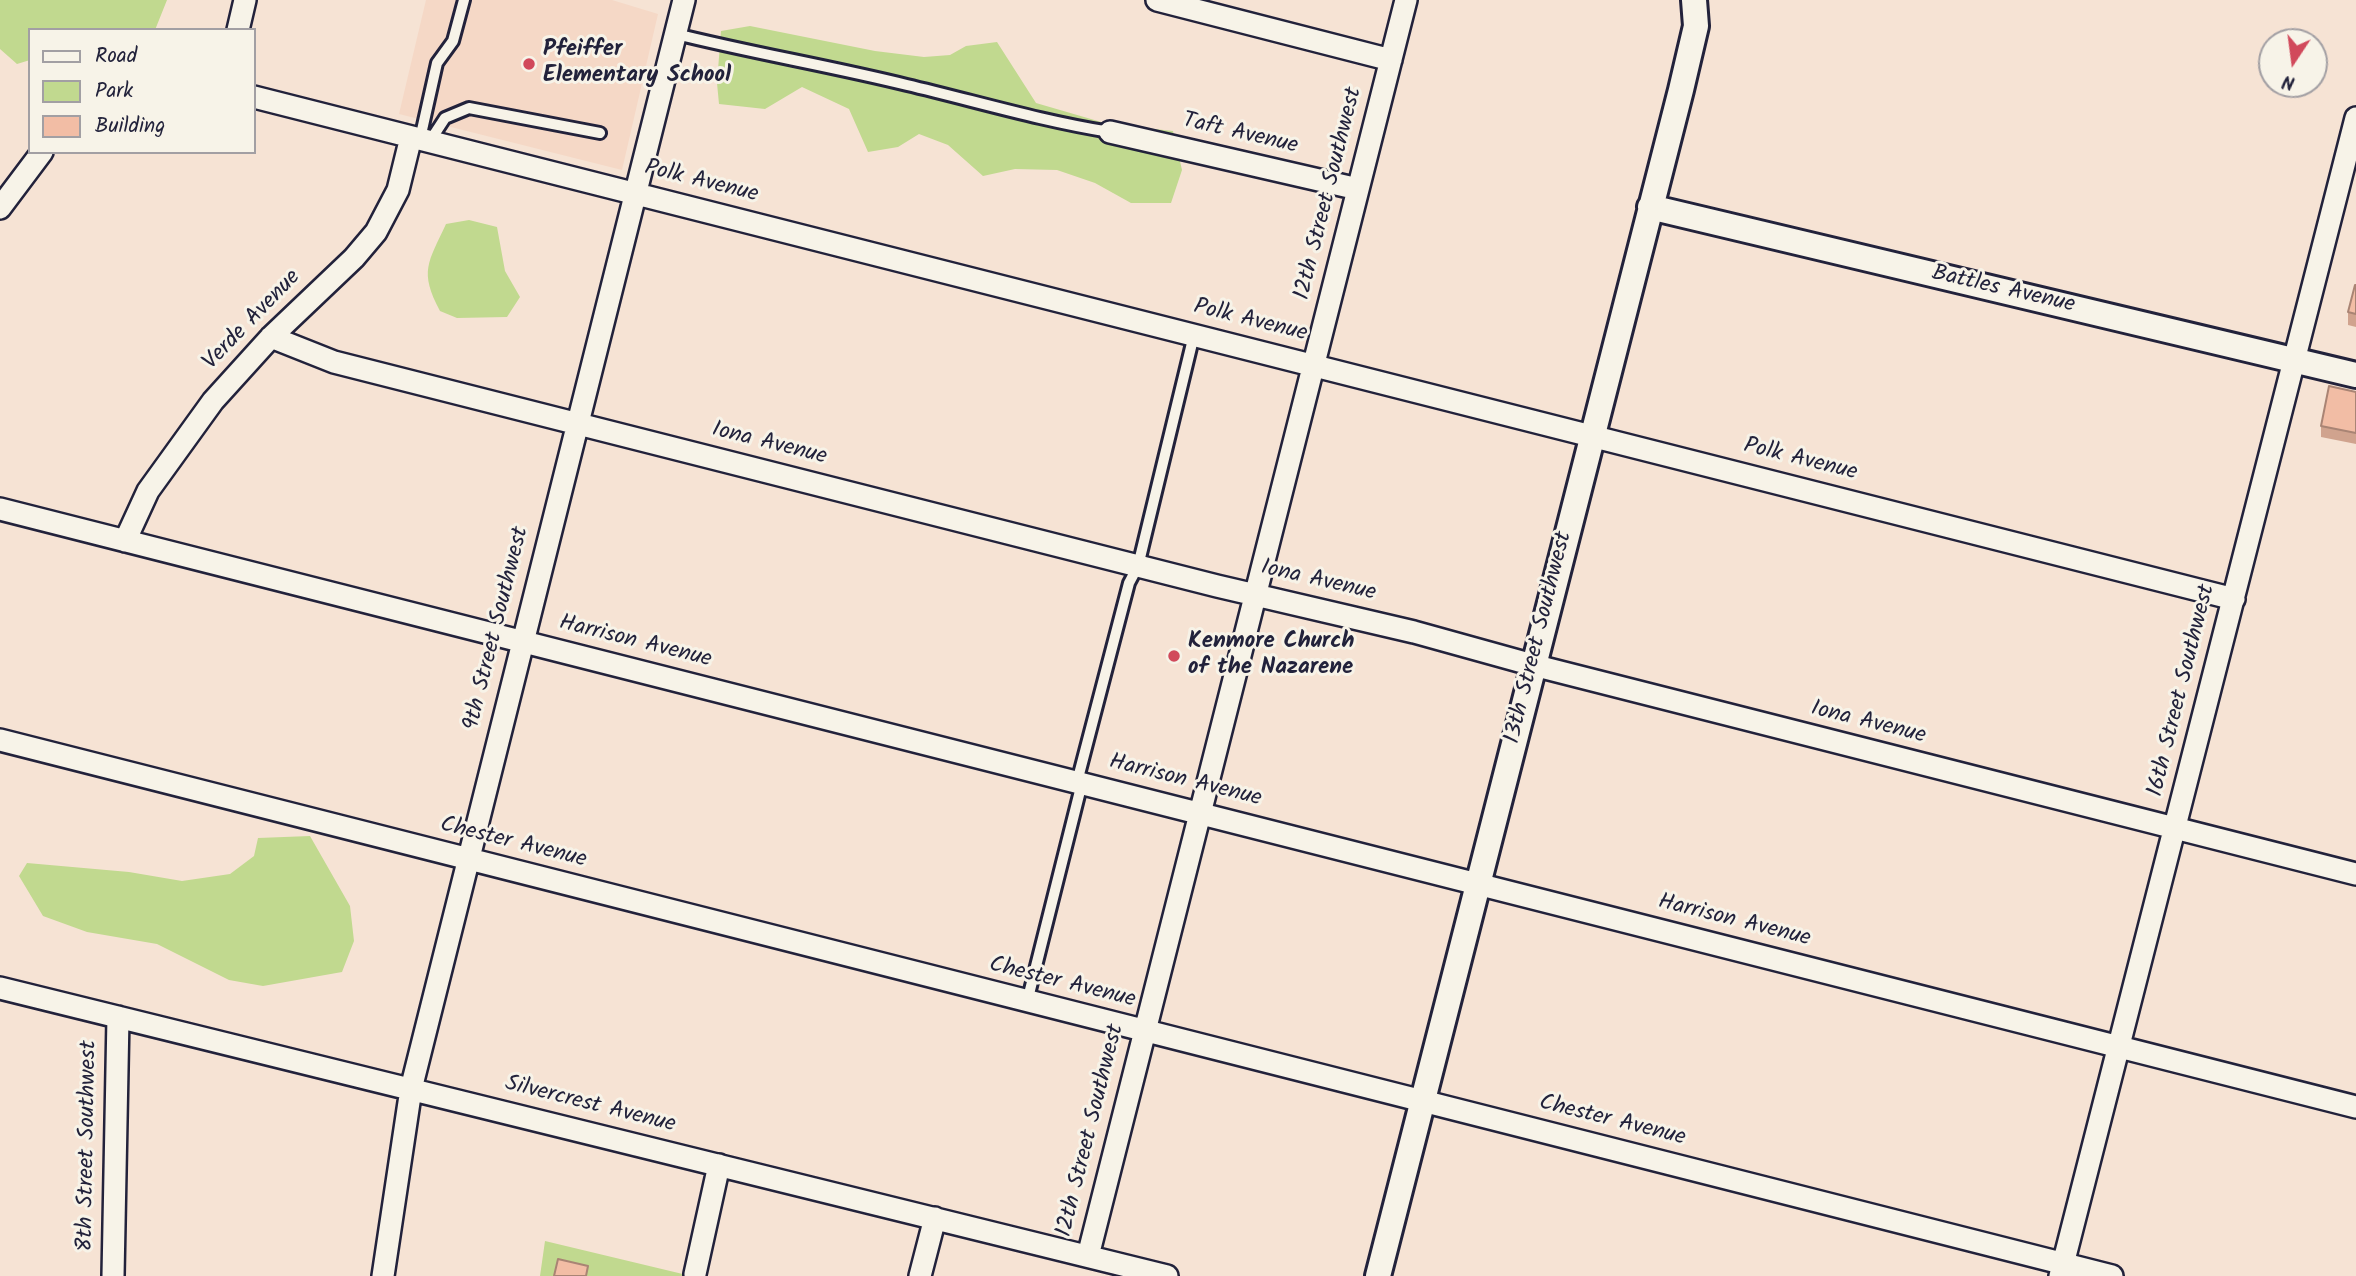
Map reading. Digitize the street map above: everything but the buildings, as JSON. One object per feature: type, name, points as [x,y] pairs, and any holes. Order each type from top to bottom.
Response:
[{"type":"street","points":[[238,28],[245,0]]},
{"type":"street","name":"9th Street Southwest","points":[[383,1276],[411,1089],[684,0]]},
{"type":"street","name":"12th Street Southwest","points":[[1088,1256],[1406,0]]},
{"type":"street","name":"13th Street Southwest","points":[[1378,1276],[1696,26],[1693,0]]},
{"type":"street","points":[[1162,1],[1391,60]]},
{"type":"street","name":"Polk Avenue","points":[[256,98],[2234,599]]},
{"type":"street","name":"16th Street Southwest","points":[[2062,1270],[2356,118]]},
{"type":"street","name":"Taft Avenue","points":[[1110,132],[1358,189]]},
{"type":"street","name":"Verde Avenue","points":[[125,541],[148,491],[173,453],[214,401],[271,337],[354,258],[376,232],[420,139]]},
{"type":"street","points":[[0,208],[40,154]]},
{"type":"street","name":"Battles Avenue","points":[[1650,207],[2356,375]]},
{"type":"street","name":"Iona Avenue","points":[[271,337],[334,362],[1138,566],[1414,632],[2175,830],[2356,874]]},
{"type":"street","name":"Harrison Avenue","points":[[0,509],[2356,1107]]},
{"type":"street","name":"Chester Avenue","points":[[0,740],[1421,1101],[2062,1270],[2112,1276]]},
{"type":"street","name":"Silvercrest Avenue","points":[[0,988],[1154,1274]]},
{"type":"street","name":"8th Street Southwest","points":[[113,1276],[118,1017]]},
{"type":"street","points":[[695,1275],[719,1165]]},
{"type":"street","points":[[920,1276],[935,1218]]},
{"type":"lane","points":[[420,139],[437,63],[453,41],[464,0]]},
{"type":"lane","points":[[676,34],[908,85],[1012,113],[1110,132]]},
{"type":"lane","points":[[420,139],[445,118],[469,108],[600,133]]},
{"type":"lane","points":[[1027,1002],[1129,583],[1138,566],[1194,335]]},
{"type":"shaded area","name":"Pfeiffer Elementary School","points":[[426,0],[612,0],[658,14],[622,170],[399,114]]},
{"type":"green space","points":[[0,0],[167,0],[156,28],[28,28],[28,61],[17,64],[0,49]]},
{"type":"green space","points":[[750,26],[875,51],[924,57],[950,55],[966,46],[997,42],[1036,103],[1108,124],[1173,131],[1182,170],[1171,203],[1131,203],[1095,183],[1057,170],[1015,169],[983,176],[948,145],[919,134],[898,147],[868,152],[849,109],[802,87],[765,109],[719,104],[717,83],[721,31]]},
{"type":"green space","points":[[469,220],[497,227],[505,271],[520,297],[507,317],[457,318],[440,311],[433,297],[428,267],[446,224]]},
{"type":"green space","points":[[310,836],[350,906],[354,941],[342,972],[263,986],[229,980],[157,944],[87,932],[43,916],[19,876],[27,863],[129,872],[182,881],[230,874],[254,856],[258,838]]},
{"type":"green space","points":[[545,1241],[691,1276],[540,1276]]},
{"type":"place","name":"Pfeiffer Elementary School","points":[[529,64]]},
{"type":"place","name":"Kenmore Church of the Nazarene","points":[[1174,656]]}]
